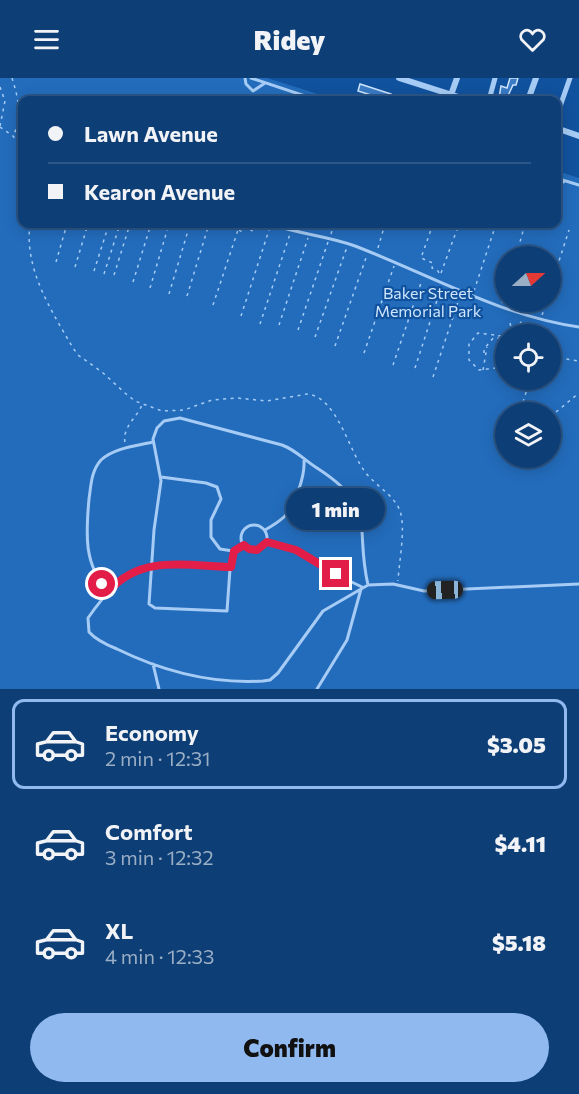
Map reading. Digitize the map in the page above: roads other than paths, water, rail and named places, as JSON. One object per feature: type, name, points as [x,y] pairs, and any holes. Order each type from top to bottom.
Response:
[{"type":"street","points":[[399,78],[415,80],[454,96]]},
{"type":"street","points":[[451,95],[456,78]]},
{"type":"street","points":[[490,96],[495,78]]},
{"type":"street","points":[[529,96],[536,78]]},
{"type":"street","points":[[561,104],[570,78]]},
{"type":"street","points":[[561,130],[579,136]]},
{"type":"lane","points":[[245,78],[246,84],[253,91],[265,83]]},
{"type":"lane","points":[[251,78],[305,96]]},
{"type":"lane","points":[[561,180],[579,185]]},
{"type":"lane","points":[[561,184],[566,181]]},
{"type":"lane","points":[[284,228],[348,244],[441,279],[501,306],[579,327]]},
{"type":"lane","points":[[234,551],[228,609],[221,611],[151,606],[148,600],[161,477],[153,442],[155,433],[168,419],[180,418],[282,444],[294,449],[303,459],[342,485],[355,503],[362,523],[363,562],[368,585]]},
{"type":"lane","points":[[109,591],[97,575],[87,545],[86,531],[94,470],[100,461],[112,453],[153,442]]},
{"type":"lane","points":[[265,530],[288,512],[303,473],[303,459]]},
{"type":"lane","points":[[161,477],[206,483],[217,488],[221,499],[211,520],[211,537],[220,549],[234,551],[244,545]]},
{"type":"lane","points":[[244,545],[242,535],[248,526],[256,525],[265,530]]},
{"type":"lane","points":[[244,545],[255,551],[263,548],[267,542],[265,530]]},
{"type":"lane","points":[[267,542],[296,550],[362,587]]},
{"type":"lane","points":[[231,567],[151,565],[137,570],[109,591],[88,618],[89,632],[109,645],[153,664],[214,679],[270,680],[280,670],[323,611],[368,585],[382,583],[424,591],[579,584]]},
{"type":"lane","points":[[317,689],[347,640],[362,587]]},
{"type":"lane","points":[[153,664],[159,689]]},
{"type":"park label","name":"Baker Street Memorial Park","points":[[428,301]]}]
